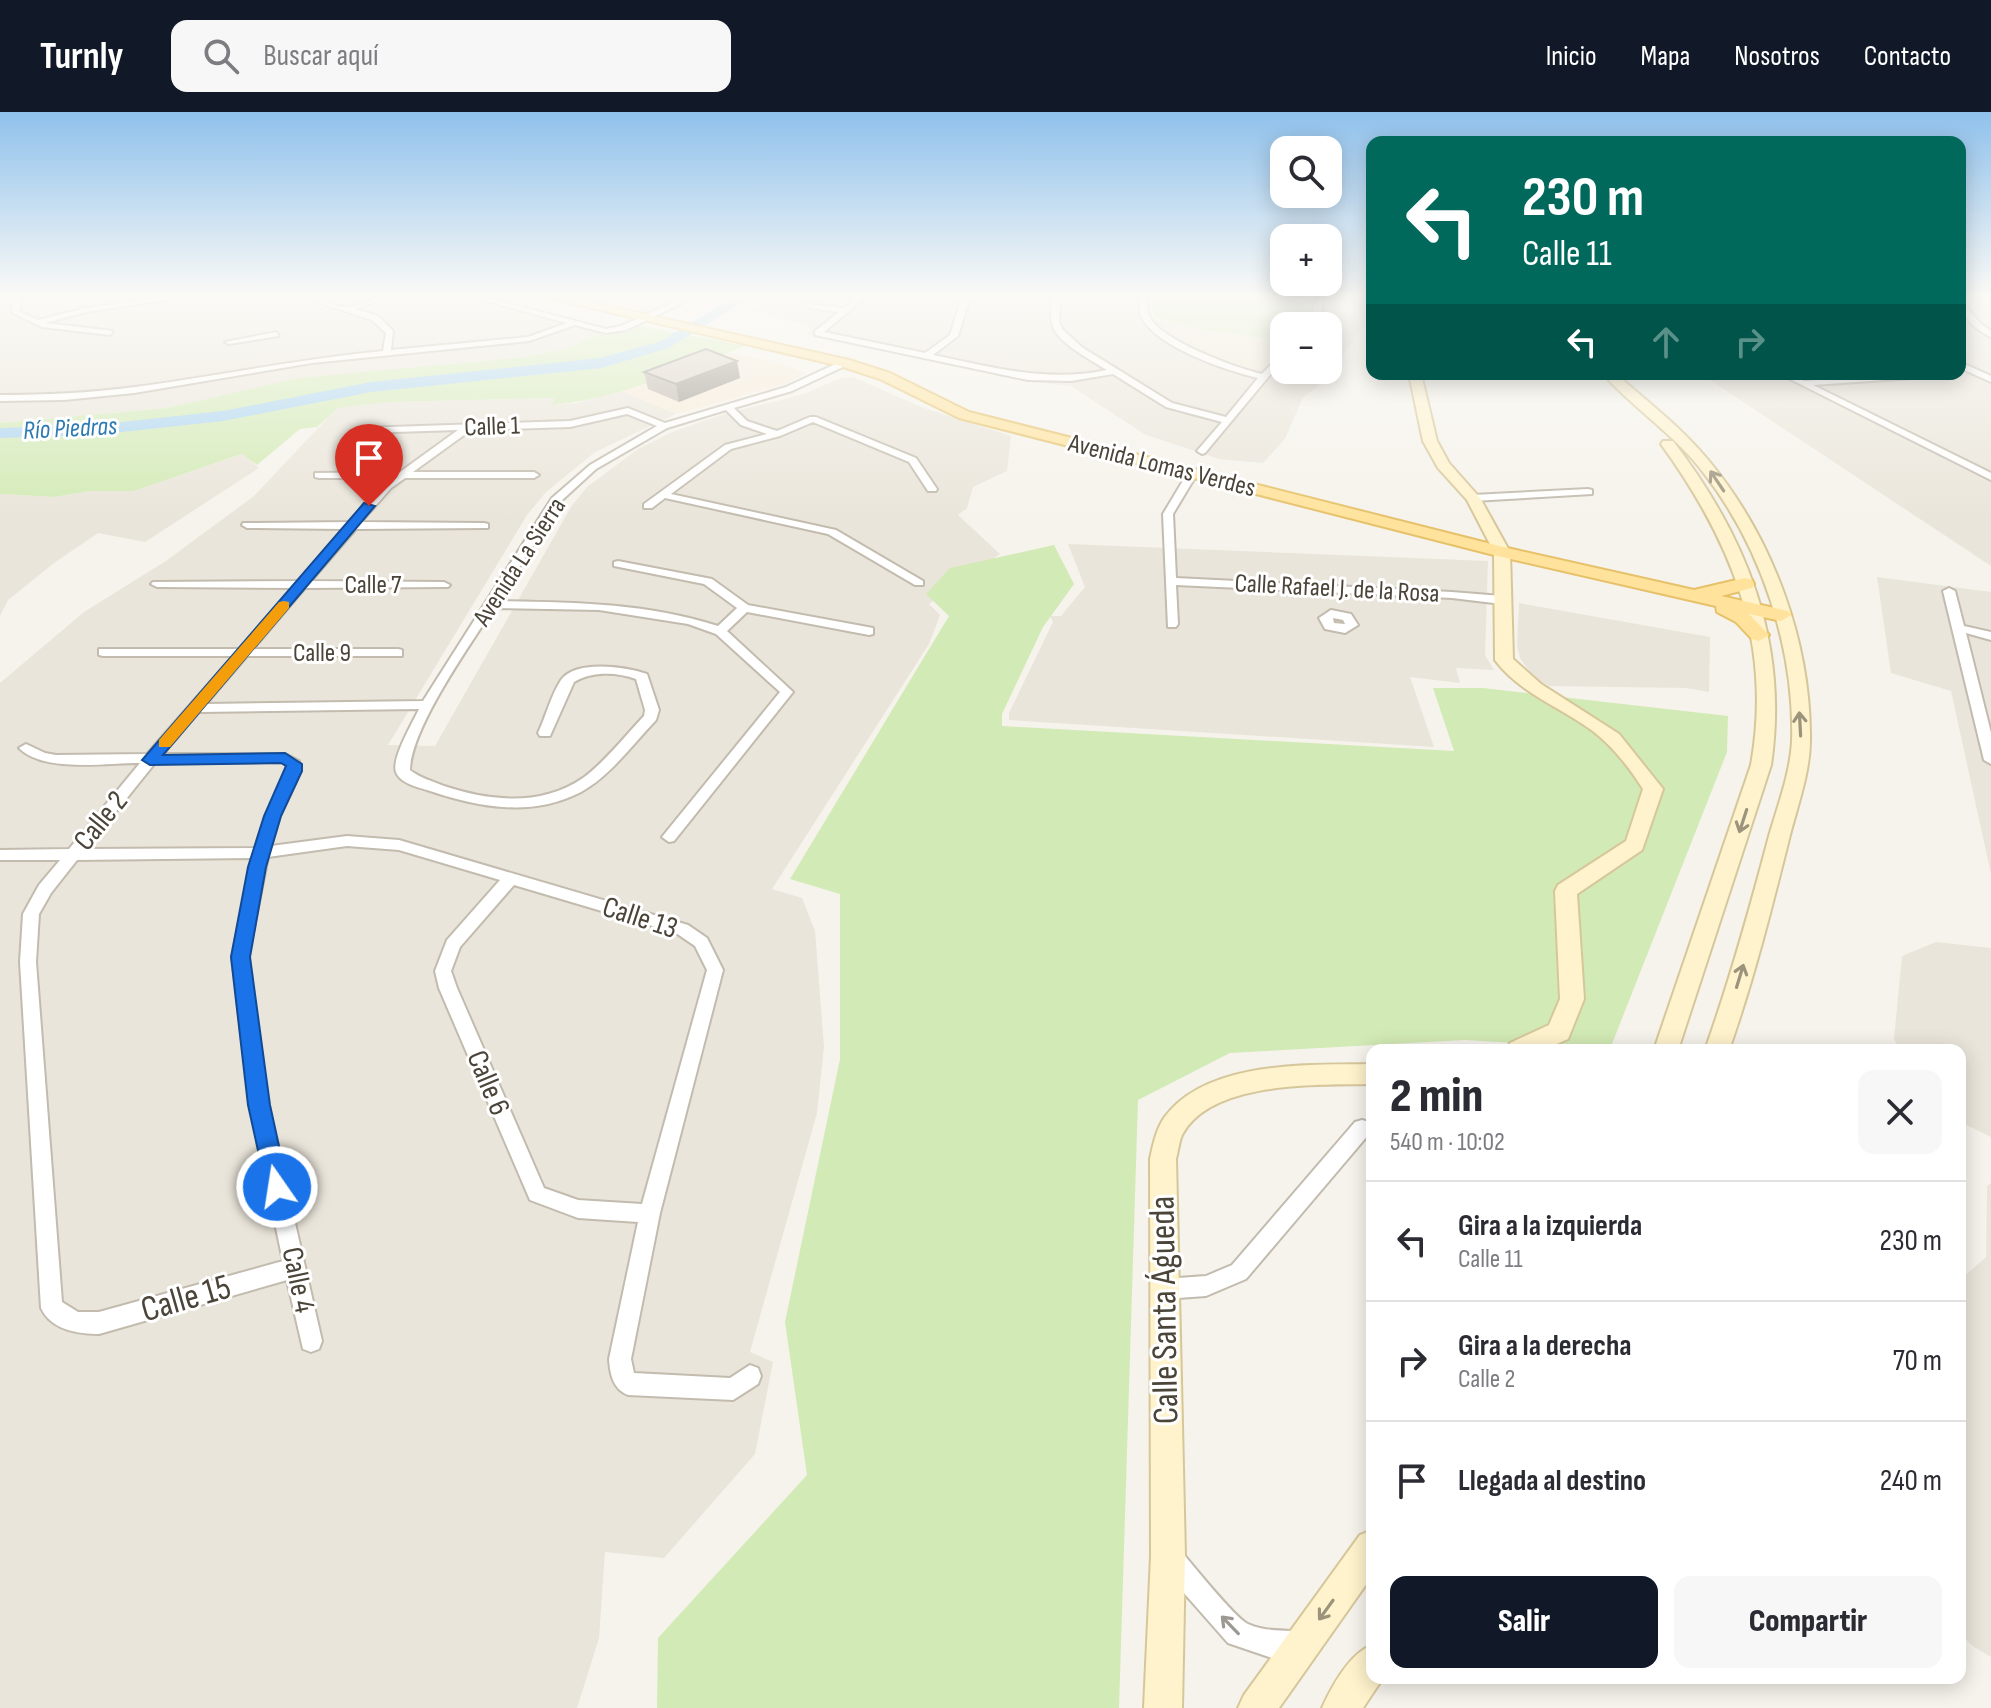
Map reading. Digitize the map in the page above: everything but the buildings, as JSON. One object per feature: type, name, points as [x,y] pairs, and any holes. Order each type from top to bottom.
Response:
[{"type":"main road","points":[[819,371],[820,376],[889,378]]},
{"type":"main road","name":"Avenida Lomas Verdes","points":[[869,371],[964,415],[1502,552],[1781,615]]},
{"type":"main road","points":[[1416,380],[1430,441],[1443,465],[1473,498],[1502,552],[1504,660],[1513,672],[1597,725],[1635,760],[1653,789],[1635,845],[1566,891],[1572,999],[1559,1032],[1532,1044]]},
{"type":"main road","points":[[1602,380],[1681,460],[1705,494],[1754,609],[1769,705],[1769,738],[1668,1044]]},
{"type":"main road","points":[[1616,380],[1691,448],[1714,476],[1767,569],[1790,644],[1801,742],[1772,869],[1719,1044]]},
{"type":"main road","points":[[1682,593],[1709,592],[1745,584]]},
{"type":"main road","points":[[1682,593],[1743,618],[1759,635]]},
{"type":"main road","name":"Calle Santa Águeda","points":[[1163,1708],[1168,1556],[1163,1159],[1173,1126],[1204,1098],[1261,1078],[1366,1074]]},
{"type":"main road","points":[[1257,1708],[1366,1555]]},
{"type":"main road","points":[[1341,1708],[1366,1672]]},
{"type":"street","points":[[0,398],[64,397],[134,390],[239,371]]},
{"type":"street","name":"Avenida La Sierra","points":[[545,733],[568,680],[575,674],[615,672],[642,677],[652,710],[651,717],[590,780],[558,797],[518,804],[468,799],[413,780],[403,772],[401,762],[417,734],[427,705],[556,500],[593,467],[664,426],[828,371]]},
{"type":"street","points":[[1009,371],[1051,380],[1085,378],[1112,371]]},
{"type":"street","points":[[1115,371],[1169,405],[1226,420]]},
{"type":"street","points":[[1245,371],[1263,377]]},
{"type":"street","points":[[1202,451],[1268,371]]},
{"type":"street","points":[[1795,380],[1991,477]]},
{"type":"street","points":[[1802,384],[1843,380]]},
{"type":"street","points":[[728,407],[744,423],[777,434]]},
{"type":"street","name":"Calle 1","points":[[363,430],[570,424],[628,411],[664,426]]},
{"type":"street","points":[[648,506],[728,447],[777,434],[813,419],[913,460],[932,489]]},
{"type":"street","name":"Calle 2","points":[[75,1323],[52,1308],[28,962],[31,914],[45,889],[150,760],[350,526],[400,475],[467,428]]},
{"type":"street","points":[[1172,624],[1168,514],[1192,474]]},
{"type":"street","points":[[319,475],[534,475]]},
{"type":"street","points":[[1473,498],[1588,492]]},
{"type":"street","points":[[663,495],[832,532],[919,583]]},
{"type":"street","points":[[247,525],[484,526]]},
{"type":"street","points":[[618,564],[708,581],[744,608],[869,631]]},
{"type":"street","name":"Calle Rafael J. de la Rosa","points":[[1172,581],[1502,600]]},
{"type":"street","name":"Calle 7","points":[[157,584],[444,585]]},
{"type":"street","points":[[1332,589],[1336,614]]},
{"type":"street","points":[[1949,591],[1991,760]]},
{"type":"street","points":[[492,604],[599,606],[690,621],[720,631],[787,692],[669,837]]},
{"type":"street","points":[[720,631],[744,608]]},
{"type":"street","points":[[1958,628],[1991,636]]},
{"type":"street","name":"Calle 9","points":[[103,652],[398,653]]},
{"type":"street","points":[[196,708],[427,705]]},
{"type":"street","points":[[26,748],[41,757],[56,759],[150,760]]},
{"type":"street","name":"Calle 4","points":[[150,760],[285,758],[294,764],[294,771],[273,816],[261,853],[240,957],[259,1105],[311,1341]]},
{"type":"street","name":"Calle 13","points":[[0,855],[261,853],[347,841],[369,841],[399,845],[682,929],[701,942],[715,970],[650,1213],[620,1359],[621,1373],[628,1384],[733,1389],[750,1376]]},
{"type":"street","name":"Calle 6","points":[[511,878],[453,944],[443,971],[448,988],[537,1194],[558,1205],[589,1213],[650,1213]]},
{"type":"street","points":[[1164,1289],[1206,1286],[1239,1272],[1362,1128]]},
{"type":"street","name":"Calle 15","points":[[75,1323],[99,1323],[295,1268]]},
{"type":"street","points":[[1168,1556],[1237,1634],[1272,1645],[1302,1644]]},
{"type":"shaded area","points":[[0,371],[368,371],[298,378],[167,408],[0,423]]},
{"type":"shaded area","points":[[674,371],[807,373],[785,384],[676,414],[620,390]]},
{"type":"shaded area","points":[[982,371],[1270,371],[1270,384],[1321,384],[1303,397],[1285,439],[1263,463],[1219,459],[1146,435],[1071,386]]},
{"type":"shaded area","points":[[1966,371],[1991,371],[1991,566],[1710,380],[1966,380]]},
{"type":"shaded area","points":[[853,377],[921,407],[1011,436],[1007,471],[973,487],[967,508],[958,515],[1000,554],[929,604],[940,615],[929,644],[772,889],[802,898],[815,931],[824,1047],[817,1113],[750,1352],[773,1362],[755,1454],[664,1558],[605,1552],[599,1638],[577,1708],[0,1708],[0,683],[84,612],[166,561],[254,496],[337,408],[386,402],[556,398],[553,405],[577,403],[620,390],[676,414],[595,452],[546,492],[527,515],[388,745],[435,746],[571,507],[587,487],[638,449],[672,432],[721,415],[804,394],[840,378]]},
{"type":"shaded area","points":[[243,454],[259,468],[145,542],[98,533],[8,600],[0,616],[0,494],[55,497],[89,491],[134,491]]},
{"type":"shaded area","points":[[1068,544],[1488,561],[1485,655],[1494,670],[1456,668],[1460,683],[1410,677],[1434,747],[1009,720],[1009,713],[1053,622],[1050,616],[1061,616],[1085,587]]},
{"type":"shaded area","points":[[1877,577],[1991,592],[1991,874],[1951,691],[1891,673]]},
{"type":"shaded area","points":[[1519,603],[1710,637],[1709,692],[1686,688],[1550,686],[1534,678],[1520,658],[1517,646]]},
{"type":"shaded area","points":[[1936,942],[1991,948],[1991,1137],[1966,1125],[1966,1044],[1897,1044],[1894,1039],[1902,956]]},
{"type":"shaded area","points":[[1991,1183],[1991,1657],[1966,1640],[1966,1275],[1986,1257],[1987,1186]]},
{"type":"green space","points":[[368,371],[678,371],[601,396],[552,405],[555,398],[386,402],[338,408],[317,427],[300,429],[257,465],[242,454],[134,491],[89,491],[55,497],[0,494],[0,423],[167,408],[298,378]]},
{"type":"green space","points":[[1054,545],[1074,584],[1043,627],[1002,714],[1002,726],[1454,751],[1433,688],[1483,688],[1728,716],[1727,752],[1612,1044],[1465,1040],[1230,1053],[1138,1100],[1119,1708],[657,1708],[658,1638],[807,1475],[785,1322],[840,1059],[840,894],[790,879],[949,616],[926,594],[950,568]]},
{"type":"waterway","name":"Río Piedras","points":[[0,433],[94,430],[223,416],[371,387],[520,371]]},
{"type":"slow traffic","points":[[165,744],[284,605]]},
{"type":"route","points":[[277,1187],[259,1105],[240,957],[257,867],[294,764],[285,758],[150,760],[369,506]]}]
